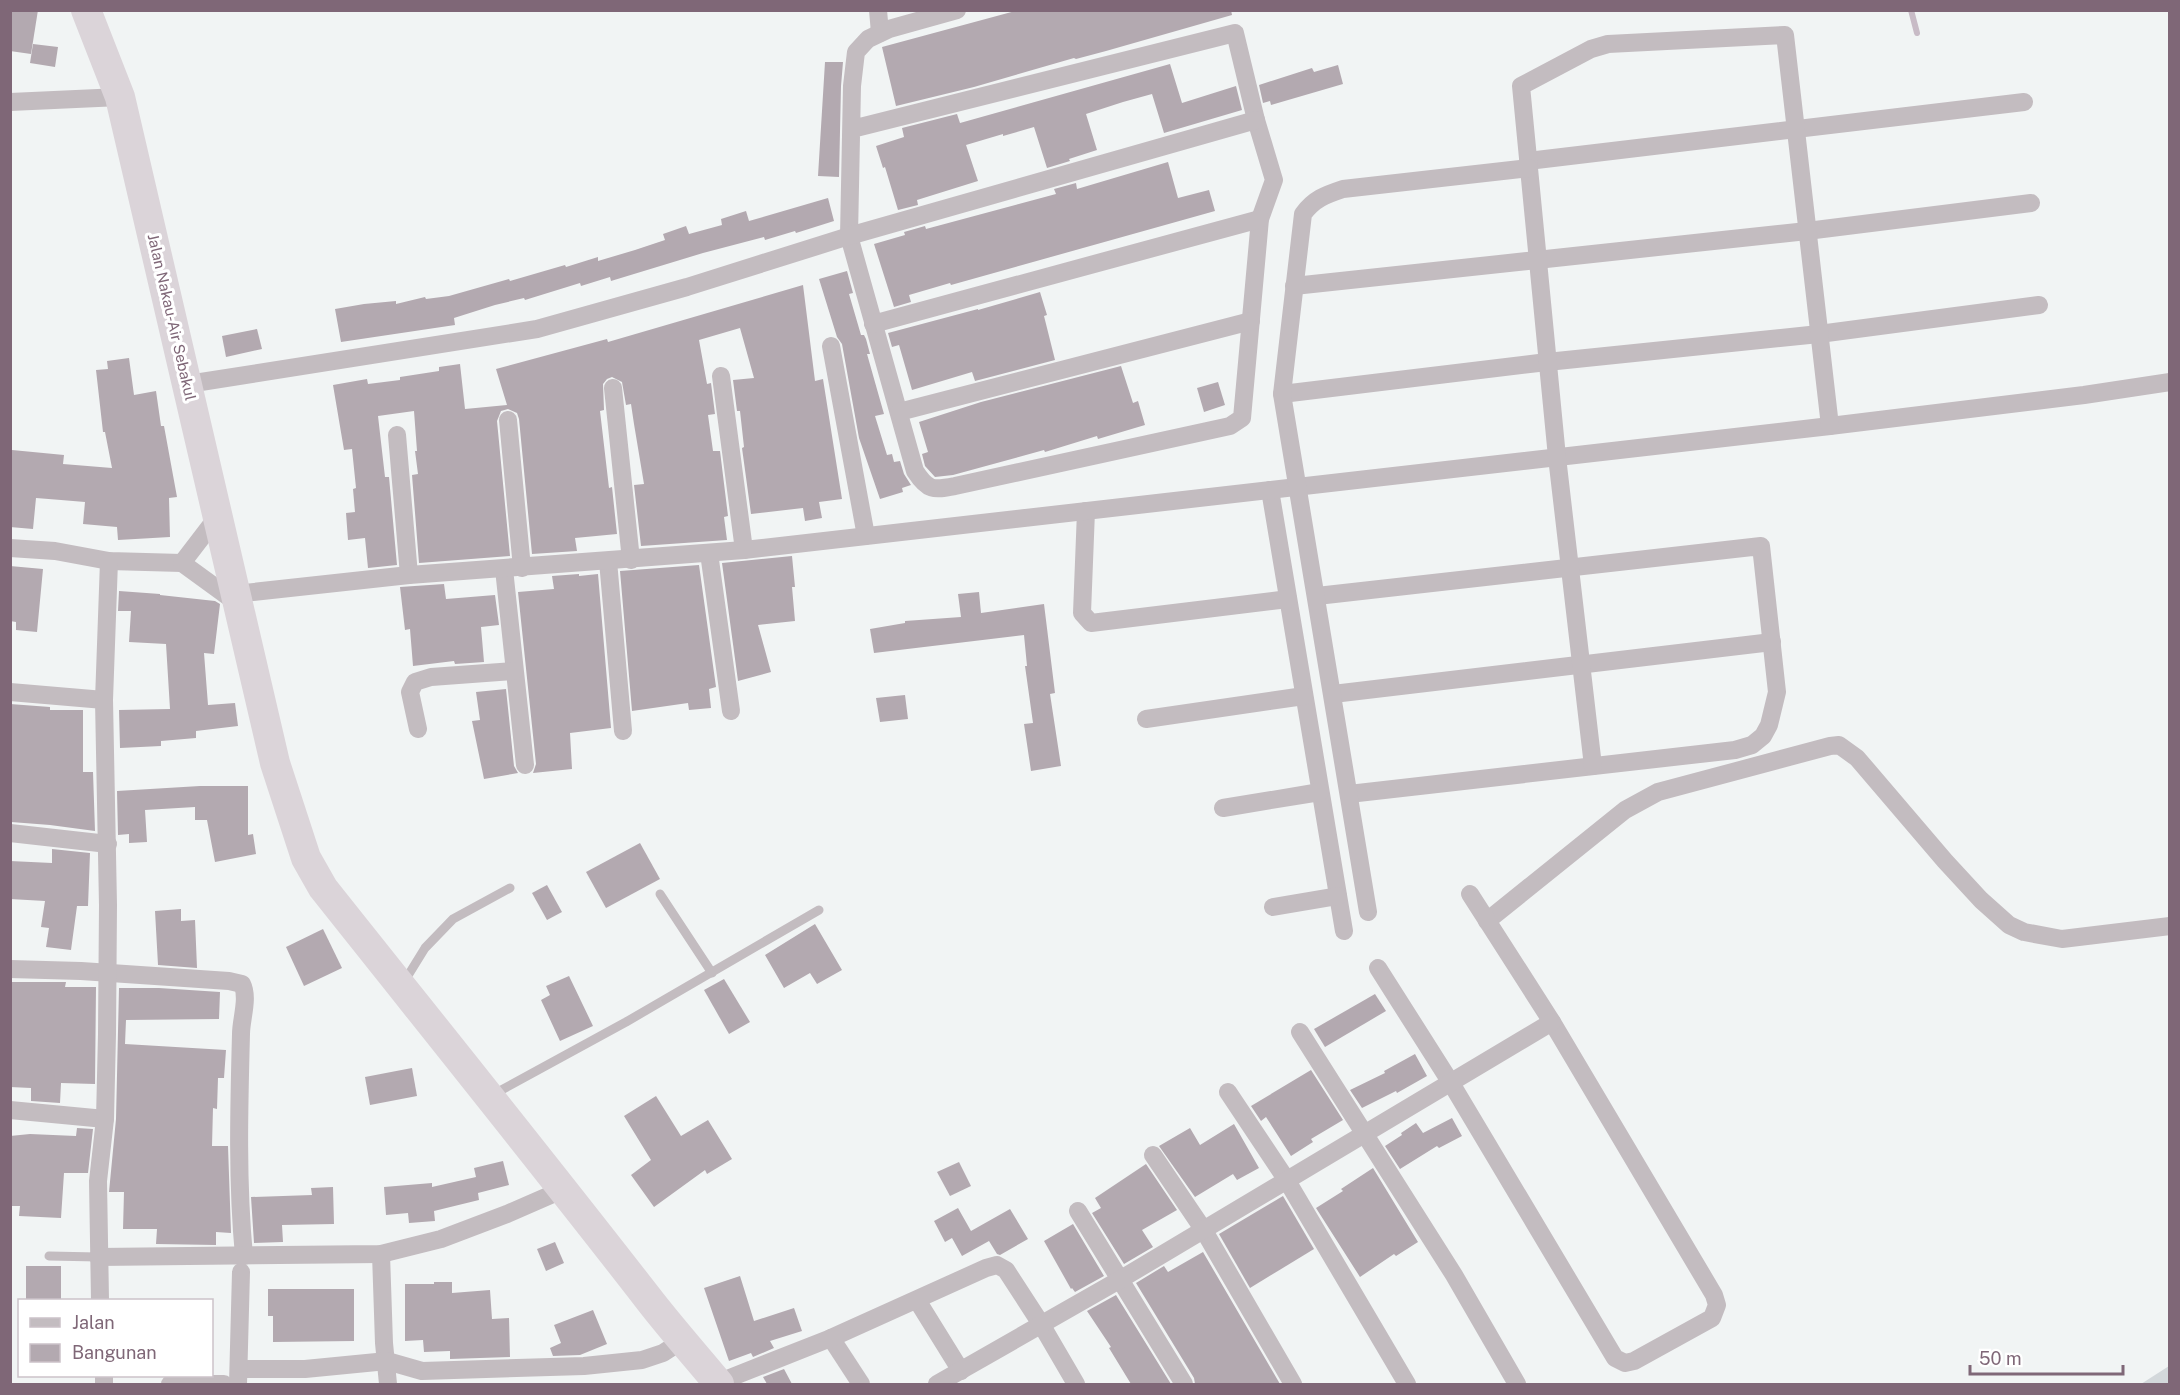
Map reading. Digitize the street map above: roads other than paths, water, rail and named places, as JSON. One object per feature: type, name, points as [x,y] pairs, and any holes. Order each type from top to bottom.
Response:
[{"type":"highway","name":"Jalan Nakau-Air Sebakul","points":[[86,10],[120,97],[275,763],[306,858],[323,888],[718,1384]]},
{"type":"street","points":[[878,10],[880,33]]},
{"type":"street","points":[[852,129],[1234,33],[1274,180],[1260,219],[1242,418],[1230,426],[935,489],[923,483],[915,471],[849,236],[852,86],[856,52],[868,39],[889,29],[957,10]]},
{"type":"street","points":[[1593,766],[1557,457],[1521,86],[1591,49],[1608,44],[1785,34],[1830,426]]},
{"type":"street","points":[[10,102],[120,97]]},
{"type":"street","points":[[1368,912],[1282,393],[1303,214],[1311,204],[1323,195],[1343,189],[1796,129],[2024,102]]},
{"type":"street","points":[[188,384],[537,329],[687,287],[849,236],[1256,120]]},
{"type":"street","points":[[1294,286],[1807,231],[2031,203]]},
{"type":"street","points":[[873,324],[1260,219]]},
{"type":"street","points":[[1282,393],[1547,362],[1819,334],[2039,305]]},
{"type":"street","points":[[899,412],[1251,321]]},
{"type":"street","points":[[831,346],[866,536]]},
{"type":"street","points":[[721,376],[744,550]]},
{"type":"street","points":[[10,548],[55,551],[110,561],[182,563],[238,608],[409,575],[744,550],[1830,426],[2084,395],[2169,382]]},
{"type":"street","points":[[613,388],[631,560]]},
{"type":"street","points":[[508,420],[513,569],[513,670],[525,765]]},
{"type":"street","points":[[397,435],[409,575]]},
{"type":"street","points":[[1270,490],[1344,931]]},
{"type":"street","points":[[1086,511],[1082,613],[1091,623],[1288,599]]},
{"type":"street","points":[[182,563],[219,516]]},
{"type":"street","points":[[1317,596],[1761,546],[1777,692],[1769,725],[1763,736],[1752,745],[1735,750],[1349,794]]},
{"type":"street","points":[[709,553],[731,711]]},
{"type":"street","points":[[100,1299],[98,1181],[105,1119],[108,844],[104,700],[110,561]]},
{"type":"street","points":[[608,561],[623,731]]},
{"type":"street","points":[[1333,694],[1772,642]]},
{"type":"street","points":[[418,729],[410,692],[415,682],[431,677],[513,670]]},
{"type":"street","points":[[10,692],[104,700]]},
{"type":"street","points":[[1146,719],[1304,696]]},
{"type":"street","points":[[1487,921],[1640,800],[1658,792],[1808,751],[1839,745],[1857,758],[1945,861],[1981,900],[2009,925],[2024,932],[2062,939],[2169,926]]},
{"type":"street","points":[[1222,808],[1320,792]]},
{"type":"street","points":[[10,833],[108,844]]},
{"type":"street","points":[[1378,968],[1451,1083],[1615,1358],[1625,1363],[1634,1361],[1708,1321],[1717,1310],[1714,1295],[1552,1022],[1470,894]]},
{"type":"street","points":[[1273,907],[1338,896]]},
{"type":"street","points":[[10,969],[229,981],[242,984],[245,998],[241,1024],[238,1117],[243,1264],[238,1377],[387,1361],[422,1371],[584,1366],[642,1360],[663,1353],[683,1340]]},
{"type":"street","points":[[937,1384],[1121,1278],[1552,1022]]},
{"type":"street","points":[[1300,1032],[1454,1275],[1517,1384]]},
{"type":"street","points":[[1228,1092],[1286,1179],[1407,1384]]},
{"type":"street","points":[[10,1110],[105,1119]]},
{"type":"street","points":[[1153,1155],[1203,1229],[1293,1384]]},
{"type":"street","points":[[99,1264],[243,1264],[381,1257],[441,1239],[562,1190]]},
{"type":"street","points":[[1078,1211],[1184,1384]]},
{"type":"street","points":[[381,1257],[388,1384]]},
{"type":"street","points":[[718,1384],[831,1338],[986,1268],[1000,1265],[1006,1270],[1041,1324],[1076,1384]]},
{"type":"street","points":[[917,1300],[961,1371]]},
{"type":"street","points":[[831,1338],[861,1384]]},
{"type":"street","points":[[171,1384],[224,1384]]},
{"type":"lane","points":[[401,987],[425,948],[453,919],[510,888]]},
{"type":"lane","points":[[660,894],[711,972]]},
{"type":"lane","points":[[489,1097],[626,1022],[819,910]]},
{"type":"lane","points":[[50,1256],[99,1264]]},
{"type":"waterway","points":[[1911,10],[1917,33]]}]
